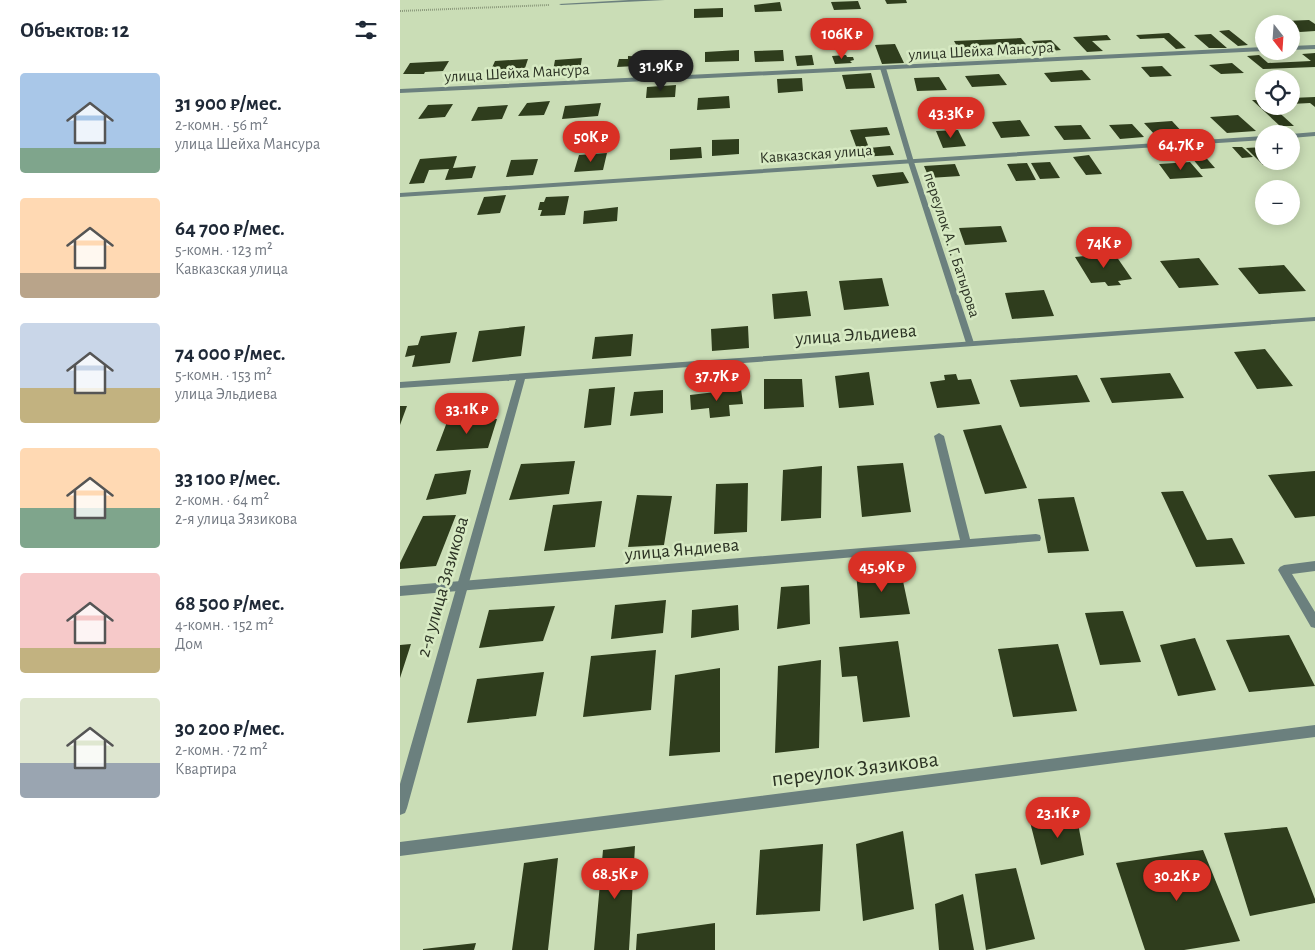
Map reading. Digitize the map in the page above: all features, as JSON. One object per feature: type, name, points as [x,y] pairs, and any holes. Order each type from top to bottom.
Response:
[{"type":"street","points":[[562,2],[663,0]]},
{"type":"street","points":[[1300,48],[1315,47]]},
{"type":"street","name":"улица Шейха Мансура","points":[[400,91],[1255,49]]},
{"type":"street","name":"переулок А. Г. Батырова","points":[[883,68],[910,162],[970,343]]},
{"type":"street","points":[[1300,135],[1315,134]]},
{"type":"street","name":"Кавказская улица","points":[[400,196],[1255,139]]},
{"type":"street","name":"улица Эльдиева","points":[[400,385],[1315,319]]},
{"type":"street","name":"2-я улица Зязикова","points":[[400,808],[521,376]]},
{"type":"street","points":[[939,436],[966,544]]},
{"type":"street","name":"улица Яндиева","points":[[400,591],[1036,538]]},
{"type":"street","points":[[1315,566],[1284,570],[1315,623]]},
{"type":"street","name":"переулок Зязикова","points":[[400,848],[1315,731]]},
{"type":"path","points":[[400,11],[562,2]]},
{"type":"building","points":[[885,0],[906,0],[907,3],[887,4]]},
{"type":"building","points":[[858,1],[861,9],[834,10],[831,2]]},
{"type":"building","points":[[780,2],[782,11],[755,12],[754,5]]},
{"type":"building","points":[[723,8],[723,17],[694,18],[694,9]]},
{"type":"building","points":[[1300,20],[1309,20],[1315,24],[1315,31],[1300,32]]},
{"type":"building","points":[[1229,30],[1248,45],[1238,46],[1219,31]]},
{"type":"building","points":[[1169,33],[1186,48],[1176,49],[1164,38],[1140,39],[1136,35]]},
{"type":"building","points":[[1211,34],[1227,48],[1209,48],[1194,35]]},
{"type":"building","points":[[1107,35],[1111,40],[1092,41],[1103,51],[1087,52],[1073,37]]},
{"type":"building","points":[[1021,38],[1033,53],[1012,54],[1004,44],[980,45],[987,56],[963,57],[954,41]]},
{"type":"building","points":[[1051,40],[1061,50],[1042,52],[1032,41]]},
{"type":"building","points":[[895,44],[904,63],[882,64],[875,45]]},
{"type":"building","points":[[739,50],[739,61],[705,62],[705,52]]},
{"type":"building","points":[[783,50],[784,61],[755,62],[754,51]]},
{"type":"building","points":[[1315,53],[1315,67],[1263,69],[1247,56],[1255,55],[1255,60],[1265,60],[1268,63],[1311,61],[1302,54]]},
{"type":"building","points":[[812,55],[814,65],[797,66],[795,56]]},
{"type":"building","points":[[846,55],[847,57],[853,57],[854,60],[850,61],[852,63],[835,64],[832,56]]},
{"type":"building","points":[[628,56],[650,57],[648,69],[635,70],[636,66],[617,67],[619,59],[628,59]]},
{"type":"building","points":[[582,58],[580,70],[553,71],[555,60]]},
{"type":"building","points":[[528,59],[525,68],[491,70],[495,61]]},
{"type":"building","points":[[449,61],[443,71],[425,72],[424,74],[403,74],[410,63]]},
{"type":"building","points":[[1232,63],[1244,73],[1221,74],[1209,65]]},
{"type":"building","points":[[1162,66],[1172,76],[1150,77],[1141,67]]},
{"type":"building","points":[[1082,70],[1091,80],[1051,82],[1044,73]]},
{"type":"building","points":[[871,73],[875,88],[846,89],[842,75]]},
{"type":"building","points":[[999,74],[1007,85],[972,87],[965,76]]},
{"type":"building","points":[[939,77],[947,90],[917,91],[914,78]]},
{"type":"building","points":[[802,78],[803,91],[778,93],[777,79]]},
{"type":"building","points":[[676,85],[675,97],[646,98],[647,87]]},
{"type":"building","points":[[729,96],[730,108],[697,110],[698,98]]},
{"type":"building","points":[[1315,97],[1315,107],[1310,103],[1300,104],[1300,98]]},
{"type":"building","points":[[550,101],[544,115],[518,116],[527,103]]},
{"type":"building","points":[[601,103],[598,116],[562,119],[565,106]]},
{"type":"building","points":[[453,104],[445,117],[418,119],[428,105]]},
{"type":"building","points":[[508,105],[502,119],[471,121],[478,107]]},
{"type":"building","points":[[1238,115],[1255,131],[1227,133],[1210,117]]},
{"type":"building","points":[[1268,115],[1282,115],[1293,125],[1279,125]]},
{"type":"building","points":[[1020,120],[1030,136],[1001,138],[992,122]]},
{"type":"building","points":[[1172,121],[1184,134],[1155,135],[1144,123]]},
{"type":"building","points":[[1132,124],[1144,137],[1120,139],[1109,125]]},
{"type":"building","points":[[1081,125],[1091,139],[1064,140],[1054,126]]},
{"type":"building","points":[[887,127],[890,135],[865,137],[869,148],[890,146],[894,155],[860,157],[850,130]]},
{"type":"building","points":[[958,130],[966,146],[943,148],[936,131]]},
{"type":"building","points":[[739,139],[739,154],[712,156],[712,140]]},
{"type":"building","points":[[701,147],[702,158],[670,160],[670,149]]},
{"type":"building","points":[[1232,147],[1242,147],[1253,157],[1242,158]]},
{"type":"building","points":[[1246,148],[1255,148],[1255,157]]},
{"type":"building","points":[[607,153],[603,170],[574,172],[579,155]]},
{"type":"building","points":[[1188,153],[1202,153],[1215,168],[1201,169]]},
{"type":"building","points":[[1089,155],[1102,174],[1086,175],[1073,157]]},
{"type":"building","points":[[457,156],[453,168],[476,166],[472,178],[445,180],[449,169],[429,170],[424,183],[409,184],[420,159]]},
{"type":"building","points":[[538,159],[533,175],[506,177],[511,160]]},
{"type":"building","points":[[1050,162],[1060,178],[1040,179],[1031,163]]},
{"type":"building","points":[[1190,162],[1203,177],[1170,179],[1159,164]]},
{"type":"building","points":[[1027,163],[1036,180],[1016,181],[1007,164]]},
{"type":"building","points":[[955,164],[960,176],[929,178],[924,166]]},
{"type":"building","points":[[903,172],[909,183],[877,187],[872,175]]},
{"type":"building","points":[[506,195],[500,213],[477,215],[484,197]]},
{"type":"building","points":[[569,196],[565,215],[540,216],[542,210],[538,210],[540,202],[544,202],[546,197]]},
{"type":"building","points":[[618,207],[617,221],[583,224],[584,211]]},
{"type":"building","points":[[1001,226],[1007,242],[965,245],[959,228]]},
{"type":"building","points":[[1114,253],[1132,279],[1118,281],[1121,285],[1108,286],[1105,282],[1091,283],[1075,257]]},
{"type":"building","points":[[1199,258],[1219,285],[1179,288],[1160,261]]},
{"type":"building","points":[[1284,265],[1306,291],[1259,294],[1238,268]]},
{"type":"building","points":[[882,278],[889,306],[844,310],[839,281]]},
{"type":"building","points":[[1044,290],[1054,316],[1012,319],[1005,293]]},
{"type":"building","points":[[807,291],[811,316],[774,319],[772,294]]},
{"type":"building","points":[[525,326],[521,356],[472,362],[479,331]]},
{"type":"building","points":[[748,326],[749,348],[712,351],[711,329]]},
{"type":"building","points":[[457,332],[450,363],[412,367],[415,355],[405,357],[408,346],[418,345],[421,336]]},
{"type":"building","points":[[633,334],[631,356],[592,359],[595,337]]},
{"type":"building","points":[[1265,349],[1293,386],[1257,389],[1234,352]]},
{"type":"building","points":[[869,372],[874,405],[839,408],[835,376]]},
{"type":"building","points":[[1170,373],[1184,398],[1112,403],[1100,378]]},
{"type":"building","points":[[956,374],[958,380],[971,379],[980,404],[937,408],[930,382],[945,380],[944,375]]},
{"type":"building","points":[[1077,375],[1090,402],[1020,407],[1010,380]]},
{"type":"building","points":[[764,379],[802,379],[804,407],[764,409]]},
{"type":"building","points":[[615,387],[611,425],[584,428],[589,389]]},
{"type":"building","points":[[741,389],[743,404],[729,405],[730,416],[710,418],[709,408],[691,410],[690,395]]},
{"type":"building","points":[[663,390],[663,413],[630,416],[634,392]]},
{"type":"building","points":[[400,406],[407,406],[400,425]]},
{"type":"building","points":[[480,417],[479,420],[497,419],[488,448],[436,451],[447,422]]},
{"type":"building","points":[[1001,425],[1027,488],[985,494],[963,430]]},
{"type":"building","points":[[575,461],[569,494],[509,500],[521,464]]},
{"type":"building","points":[[903,463],[911,512],[862,517],[857,466]]},
{"type":"building","points":[[822,466],[821,518],[781,521],[783,470]]},
{"type":"building","points":[[471,470],[466,494],[426,500],[435,474]]},
{"type":"building","points":[[1315,471],[1315,516],[1295,518],[1268,475]]},
{"type":"building","points":[[748,483],[747,532],[714,534],[716,484]]},
{"type":"building","points":[[1183,491],[1207,540],[1232,538],[1245,564],[1196,567],[1161,492]]},
{"type":"building","points":[[637,495],[672,496],[664,545],[628,547]]},
{"type":"building","points":[[1074,497],[1089,551],[1048,553],[1038,499]]},
{"type":"building","points":[[602,501],[595,547],[544,551],[553,505]]},
{"type":"building","points":[[456,515],[436,566],[400,569],[400,563],[423,516]]},
{"type":"building","points":[[900,567],[910,614],[860,618],[856,572]]},
{"type":"building","points":[[809,585],[810,624],[777,629],[781,587]]},
{"type":"building","points":[[666,600],[663,633],[611,639],[615,605]]},
{"type":"building","points":[[738,605],[739,630],[691,638],[692,610]]},
{"type":"building","points":[[555,606],[543,641],[479,648],[489,610]]},
{"type":"building","points":[[1123,611],[1141,662],[1100,665],[1085,613]]},
{"type":"building","points":[[1289,635],[1315,686],[1249,692],[1226,640]]},
{"type":"building","points":[[1195,638],[1216,690],[1178,696],[1160,645]]},
{"type":"building","points":[[898,641],[910,717],[863,722],[857,676],[842,677],[839,647]]},
{"type":"building","points":[[411,644],[400,678],[400,645]]},
{"type":"building","points":[[1058,644],[1077,711],[1013,717],[998,649]]},
{"type":"building","points":[[656,650],[651,710],[583,717],[591,656]]},
{"type":"building","points":[[821,660],[819,748],[775,753],[778,666]]},
{"type":"building","points":[[720,668],[720,752],[669,756],[675,675]]},
{"type":"building","points":[[544,672],[536,716],[467,723],[477,679]]},
{"type":"building","points":[[1076,813],[1084,855],[1041,865],[1030,822]]},
{"type":"building","points":[[1287,827],[1315,903],[1250,916],[1224,833]]},
{"type":"building","points":[[903,831],[914,909],[863,921],[856,844]]},
{"type":"building","points":[[823,844],[820,911],[756,915],[760,850]]},
{"type":"building","points":[[635,846],[629,950],[594,950],[603,850]]},
{"type":"building","points":[[1203,850],[1240,941],[1184,950],[1145,950],[1116,863]]},
{"type":"building","points":[[558,858],[548,950],[512,950],[524,863]]},
{"type":"building","points":[[1016,868],[1035,939],[986,950],[975,874]]},
{"type":"building","points":[[963,894],[974,950],[939,950],[935,904]]},
{"type":"building","points":[[715,923],[715,950],[636,950],[637,934]]},
{"type":"building","points":[[476,943],[474,950],[423,950],[423,949]]}]
